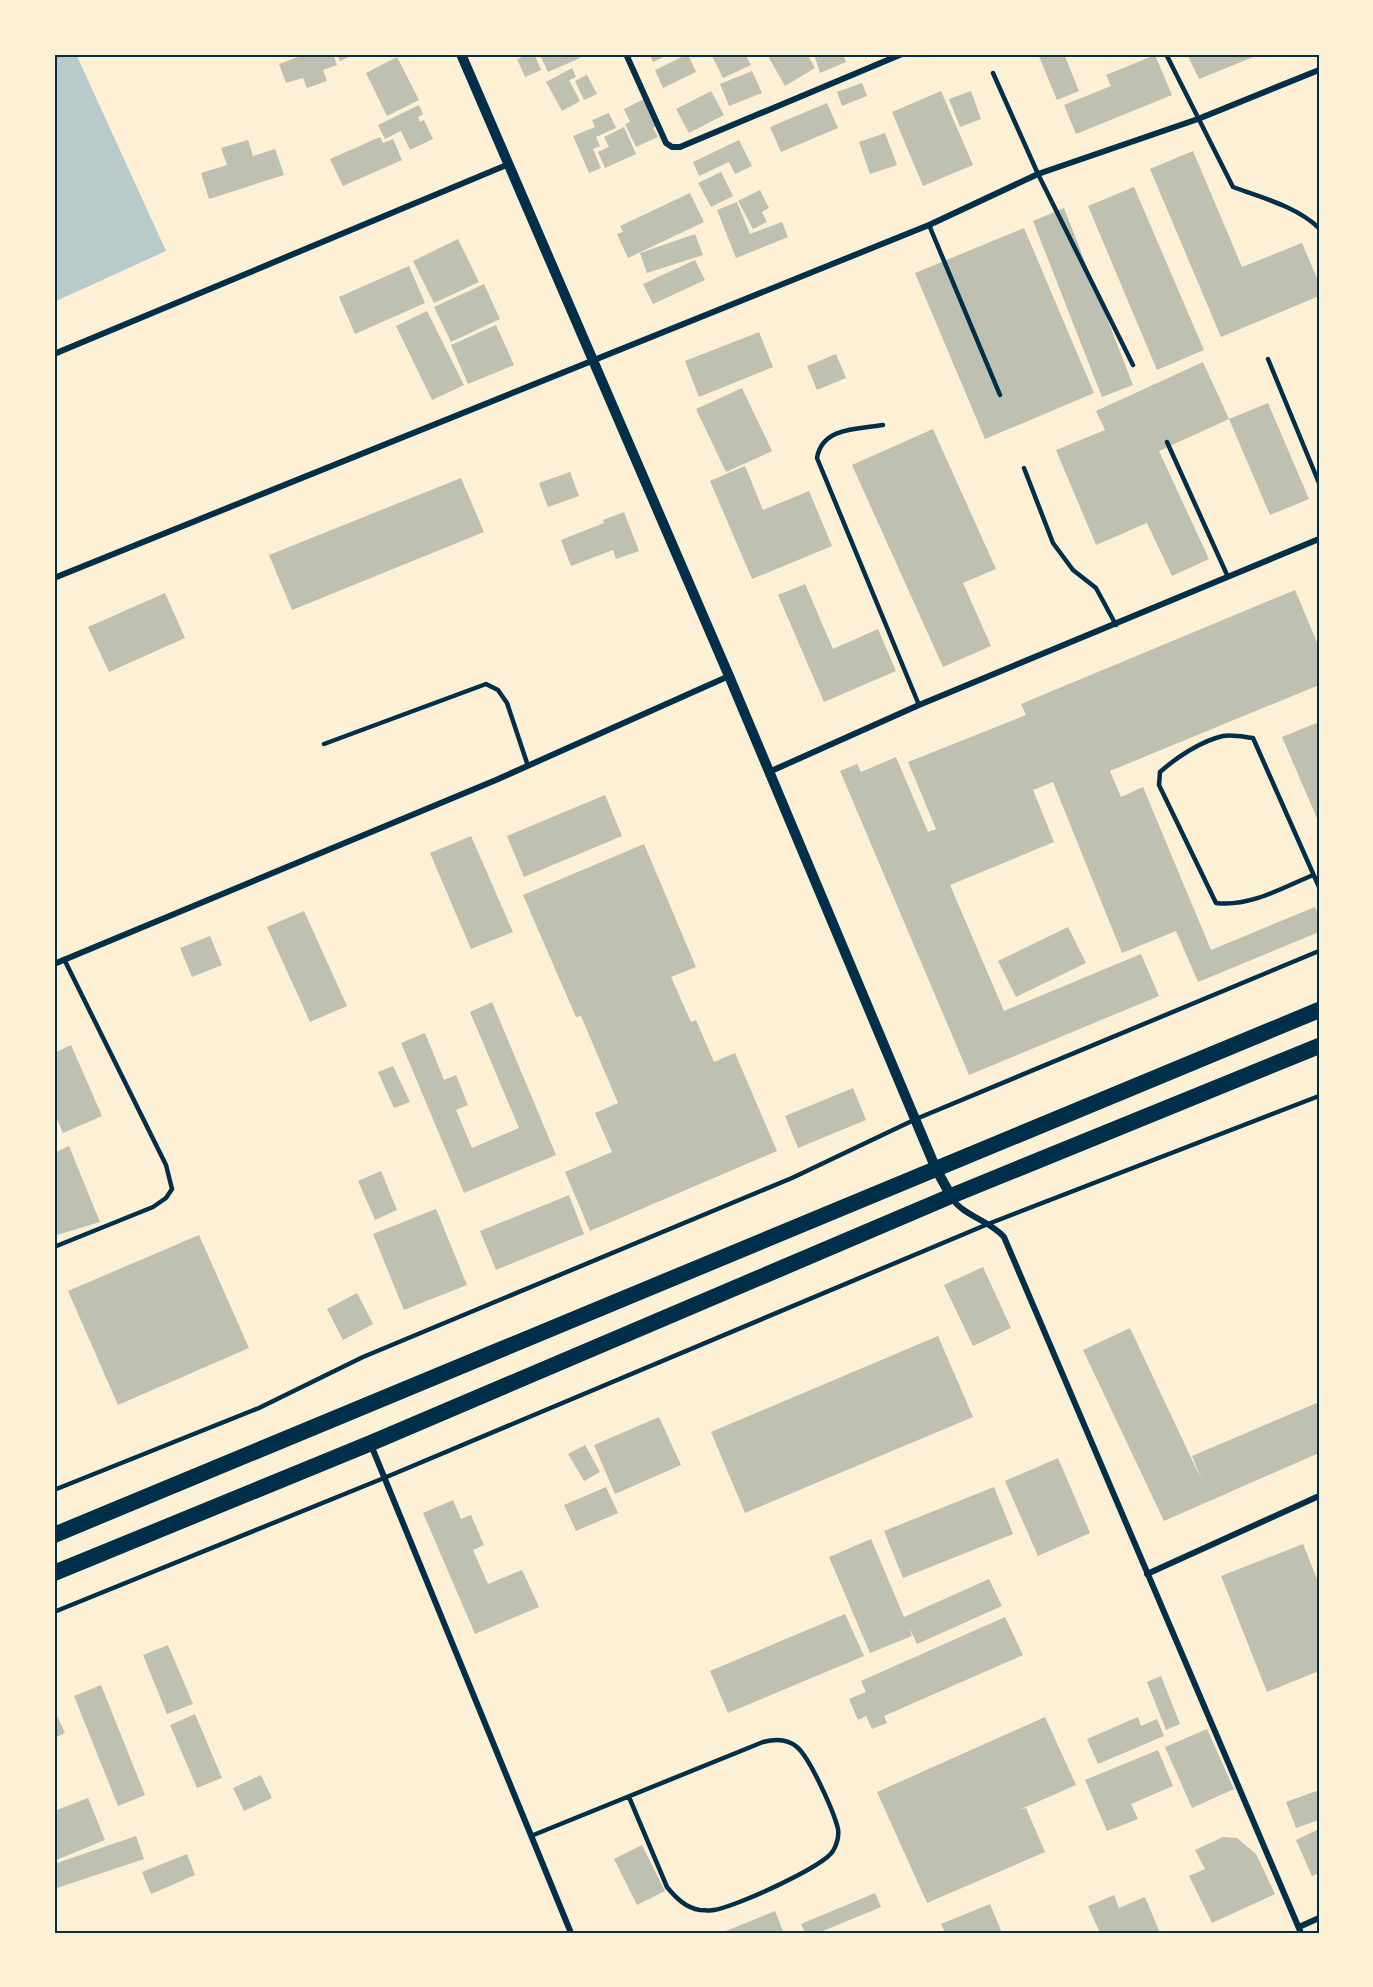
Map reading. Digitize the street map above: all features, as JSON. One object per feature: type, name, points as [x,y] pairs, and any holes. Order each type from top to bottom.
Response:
[{"type":"highway","points":[[54,1535],[1319,1010]]},
{"type":"highway","points":[[54,1573],[371,1443],[951,1196],[1319,1046]]},
{"type":"street","points":[[461,54],[729,676],[936,1168],[951,1196],[960,1207],[996,1228],[1004,1237],[1300,1930],[1319,1918]]},
{"type":"street","points":[[626,54],[666,143],[672,147],[680,147],[902,54]]},
{"type":"street","points":[[54,578],[928,225],[1038,174],[1197,118],[1319,70]]},
{"type":"street","points":[[54,354],[509,164]]},
{"type":"street","points":[[768,772],[919,705],[1319,539]]},
{"type":"street","points":[[54,964],[528,766],[729,676]]},
{"type":"street","points":[[371,1443],[571,1933]]},
{"type":"street","points":[[1147,1574],[1319,1496]]},
{"type":"lane","points":[[1166,54],[1233,187],[1281,205],[1309,219],[1319,228]]},
{"type":"lane","points":[[993,73],[1038,174],[1133,365]]},
{"type":"lane","points":[[928,225],[1000,395]]},
{"type":"lane","points":[[1268,359],[1319,483]]},
{"type":"lane","points":[[883,425],[844,431],[826,438],[819,448],[817,458],[919,705]]},
{"type":"lane","points":[[1167,442],[1228,577]]},
{"type":"lane","points":[[1024,468],[1053,543],[1073,570],[1096,588],[1116,625]]},
{"type":"lane","points":[[324,744],[486,684],[498,690],[507,703],[528,766]]},
{"type":"lane","points":[[1313,875],[1256,899],[1232,905],[1216,903],[1159,785],[1160,772],[1199,746],[1225,735],[1252,738],[1319,887]]},
{"type":"lane","points":[[54,1490],[258,1408],[363,1356],[792,1178],[916,1119],[1319,951]]},
{"type":"lane","points":[[54,1247],[153,1207],[166,1198],[172,1189],[166,1165],[64,959]]},
{"type":"lane","points":[[54,1612],[384,1478],[988,1224],[1319,1095]]},
{"type":"lane","points":[[531,1836],[763,1742],[783,1740],[796,1745],[808,1760],[831,1810],[838,1828],[838,1837],[833,1850],[826,1859],[782,1882],[738,1903],[713,1911],[697,1910],[676,1898],[667,1887],[629,1797]]},
{"type":"shaded area","points":[[54,54],[76,54],[166,251],[54,302]]},
{"type":"building","points":[[297,54],[333,54],[337,65],[323,70],[327,81],[307,88],[303,78],[286,83],[279,64],[298,57]]},
{"type":"building","points":[[337,54],[356,54],[340,61]]},
{"type":"building","points":[[520,54],[534,54],[541,70],[525,77],[517,59],[521,58]]},
{"type":"building","points":[[578,54],[580,58],[548,72],[540,55]]},
{"type":"building","points":[[649,54],[670,54],[653,62]]},
{"type":"building","points":[[688,54],[696,72],[663,88],[655,70]]},
{"type":"building","points":[[711,54],[745,54],[751,65],[723,78]]},
{"type":"building","points":[[775,54],[807,54],[815,68],[785,86],[769,58]]},
{"type":"building","points":[[814,54],[843,54],[846,62],[820,73]]},
{"type":"building","points":[[1038,54],[1064,54],[1079,91],[1057,100]]},
{"type":"building","points":[[1187,54],[1261,54],[1199,79]]},
{"type":"building","points":[[1155,55],[1172,95],[1076,134],[1064,105],[1111,86],[1106,75]]},
{"type":"building","points":[[397,57],[419,100],[387,116],[366,73]]},
{"type":"building","points":[[572,68],[576,77],[569,80],[580,101],[562,111],[546,82]]},
{"type":"building","points":[[752,71],[762,93],[729,106],[720,84]]},
{"type":"building","points":[[587,75],[597,94],[584,100],[575,81]]},
{"type":"building","points":[[862,83],[867,96],[842,106],[837,92]]},
{"type":"building","points":[[711,91],[724,115],[689,133],[676,109]]},
{"type":"building","points":[[941,91],[973,165],[923,186],[892,112]]},
{"type":"building","points":[[971,91],[981,119],[960,127],[949,99]]},
{"type":"building","points":[[644,99],[657,126],[653,128],[658,137],[636,147],[625,124],[630,122],[624,109]]},
{"type":"building","points":[[827,103],[838,128],[781,152],[770,127]]},
{"type":"building","points":[[419,105],[423,114],[418,117],[420,122],[424,120],[433,139],[410,150],[401,131],[385,139],[378,125]]},
{"type":"building","points":[[609,113],[616,128],[596,137],[600,146],[593,149],[601,168],[589,173],[573,136],[595,127],[592,120]]},
{"type":"building","points":[[624,127],[636,154],[605,168],[598,152],[609,147],[604,137]]},
{"type":"building","points":[[885,133],[897,165],[870,174],[859,142]]},
{"type":"building","points":[[380,137],[383,143],[393,139],[402,160],[343,186],[330,159]]},
{"type":"building","points":[[248,140],[253,156],[275,149],[284,175],[209,199],[201,173],[227,165],[221,148]]},
{"type":"building","points":[[739,140],[752,166],[735,174],[729,162],[699,176],[693,162]]},
{"type":"building","points":[[1193,151],[1242,267],[1302,243],[1319,283],[1319,296],[1221,337],[1150,169]]},
{"type":"building","points":[[721,172],[733,196],[711,207],[698,183]]},
{"type":"building","points":[[1134,187],[1204,350],[1157,370],[1088,206]]},
{"type":"building","points":[[760,190],[769,208],[762,212],[767,222],[753,229],[738,201]]},
{"type":"building","points":[[690,193],[704,222],[628,258],[617,234],[623,232],[620,226]]},
{"type":"building","points":[[737,202],[750,234],[782,222],[788,237],[736,258],[717,210]]},
{"type":"building","points":[[1064,208],[1133,385],[1102,397],[1033,221]]},
{"type":"building","points":[[1024,228],[1094,393],[985,439],[915,273]]},
{"type":"building","points":[[695,234],[703,255],[647,273],[640,253]]},
{"type":"building","points":[[458,239],[479,282],[434,303],[413,261]]},
{"type":"building","points":[[695,260],[705,280],[653,304],[643,284]]},
{"type":"building","points":[[409,266],[425,303],[355,334],[339,297]]},
{"type":"building","points":[[484,284],[500,319],[451,342],[434,307]]},
{"type":"building","points":[[427,311],[464,385],[432,400],[396,326]]},
{"type":"building","points":[[496,325],[514,365],[468,384],[451,345]]},
{"type":"building","points":[[759,332],[773,367],[699,397],[685,361]]},
{"type":"building","points":[[836,354],[846,378],[817,390],[807,366]]},
{"type":"building","points":[[1203,362],[1229,419],[1159,451],[1209,559],[1172,576],[1147,523],[1096,545],[1056,450],[1105,430],[1096,411]]},
{"type":"building","points":[[742,388],[772,451],[726,472],[696,409]]},
{"type":"building","points":[[1268,403],[1309,499],[1270,515],[1229,419]]},
{"type":"building","points":[[933,429],[996,569],[963,583],[991,646],[943,667],[852,465]]},
{"type":"building","points":[[745,466],[763,510],[809,491],[832,546],[752,579],[710,481]]},
{"type":"building","points":[[570,472],[579,496],[548,507],[539,483]]},
{"type":"building","points":[[461,478],[484,532],[292,610],[269,555]]},
{"type":"building","points":[[624,512],[639,551],[616,559],[613,550],[571,566],[561,540],[604,523],[603,520]]},
{"type":"building","points":[[805,584],[833,649],[878,629],[896,671],[824,702],[778,595]]},
{"type":"building","points":[[1295,590],[1319,647],[1319,685],[1110,771],[1121,797],[1143,787],[1211,950],[1315,907],[1319,917],[1319,932],[1198,982],[1176,931],[1122,953],[1053,782],[1033,790],[1054,842],[950,885],[1004,1011],[1141,954],[1159,996],[969,1075],[840,771],[857,764],[861,772],[896,757],[928,832],[936,829],[908,762],[1026,715],[1021,704]]},
{"type":"building","points":[[165,593],[185,638],[109,672],[88,627]]},
{"type":"building","points":[[1319,722],[1319,823],[1282,737]]},
{"type":"building","points":[[605,795],[622,836],[524,877],[507,836]]},
{"type":"building","points":[[471,836],[513,932],[471,949],[430,853]]},
{"type":"building","points":[[644,844],[696,967],[671,977],[691,1022],[696,1020],[714,1062],[735,1053],[777,1151],[590,1231],[565,1172],[612,1152],[595,1113],[618,1103],[581,1016],[576,1017],[523,895]]},
{"type":"building","points":[[304,911],[347,1006],[310,1022],[267,927]]},
{"type":"building","points":[[1068,927],[1086,963],[1016,997],[998,961]]},
{"type":"building","points":[[210,936],[222,965],[192,977],[180,948]]},
{"type":"building","points":[[492,1002],[556,1155],[464,1193],[401,1043],[425,1033],[444,1080],[456,1075],[468,1105],[456,1110],[472,1148],[519,1128],[470,1012]]},
{"type":"building","points":[[71,1045],[102,1116],[63,1133],[54,1112],[54,1053]]},
{"type":"building","points":[[393,1066],[410,1102],[394,1108],[378,1072]]},
{"type":"building","points":[[853,1088],[866,1120],[798,1148],[785,1116]]},
{"type":"building","points":[[69,1146],[100,1222],[57,1235],[54,1228],[54,1153]]},
{"type":"building","points":[[381,1171],[397,1210],[375,1220],[358,1181]]},
{"type":"building","points":[[569,1195],[584,1234],[496,1270],[480,1231]]},
{"type":"building","points":[[436,1209],[467,1285],[404,1310],[373,1234]]},
{"type":"building","points":[[199,1235],[249,1348],[118,1405],[68,1291]]},
{"type":"building","points":[[983,1267],[1011,1328],[973,1346],[944,1285]]},
{"type":"building","points":[[357,1293],[373,1324],[343,1340],[327,1309]]},
{"type":"building","points":[[1130,1328],[1202,1481],[1192,1456],[1319,1402],[1319,1453],[1164,1521],[1083,1350]]},
{"type":"building","points":[[938,1336],[973,1417],[745,1513],[711,1432]]},
{"type":"building","points":[[659,1417],[681,1465],[615,1494],[594,1445]]},
{"type":"building","points":[[585,1445],[600,1472],[584,1481],[568,1454]]},
{"type":"building","points":[[1058,1458],[1090,1533],[1038,1556],[1005,1481]]},
{"type":"building","points":[[606,1487],[618,1513],[576,1531],[564,1505]]},
{"type":"building","points":[[994,1487],[1013,1534],[903,1578],[884,1531]]},
{"type":"building","points":[[453,1500],[461,1519],[471,1515],[484,1545],[473,1550],[488,1584],[522,1570],[539,1607],[475,1634],[423,1513]]},
{"type":"building","points":[[871,1539],[904,1617],[989,1579],[1002,1606],[917,1644],[909,1627],[912,1636],[870,1653],[829,1557]]},
{"type":"building","points":[[1303,1544],[1319,1584],[1319,1671],[1267,1692],[1221,1576]]},
{"type":"building","points":[[845,1614],[864,1656],[728,1713],[710,1671]]},
{"type":"building","points":[[1005,1617],[1023,1655],[884,1716],[887,1723],[872,1729],[866,1716],[858,1720],[849,1699],[866,1692],[861,1681]]},
{"type":"building","points":[[168,1645],[193,1704],[167,1714],[143,1655]]},
{"type":"building","points":[[1161,1676],[1180,1724],[1166,1730],[1147,1682]]},
{"type":"building","points":[[101,1685],[145,1795],[118,1806],[74,1696]]},
{"type":"building","points":[[54,1709],[65,1733],[54,1738]]},
{"type":"building","points":[[195,1714],[222,1778],[197,1788],[170,1725]]},
{"type":"building","points":[[1045,1717],[1076,1785],[1019,1810],[1026,1808],[1045,1852],[927,1903],[877,1792]]},
{"type":"building","points":[[1138,1717],[1141,1726],[1157,1719],[1164,1736],[1098,1764],[1087,1739]]},
{"type":"building","points":[[1207,1729],[1234,1789],[1192,1808],[1165,1747]]},
{"type":"building","points":[[1158,1750],[1173,1786],[1131,1804],[1138,1819],[1107,1831],[1085,1780]]},
{"type":"building","points":[[261,1775],[272,1798],[244,1811],[233,1788]]},
{"type":"building","points":[[1319,1790],[1319,1820],[1296,1828],[1286,1802]]},
{"type":"building","points":[[88,1798],[105,1840],[54,1861],[54,1811]]},
{"type":"building","points":[[1319,1829],[1319,1873],[1312,1876],[1296,1840]]},
{"type":"building","points":[[136,1836],[144,1859],[54,1889],[54,1864]]},
{"type":"building","points":[[1223,1837],[1237,1838],[1256,1854],[1275,1894],[1212,1923],[1189,1876],[1205,1869],[1195,1850]]},
{"type":"building","points":[[642,1845],[665,1891],[637,1905],[614,1859]]},
{"type":"building","points":[[187,1854],[195,1875],[151,1894],[142,1872]]},
{"type":"building","points":[[875,1893],[881,1907],[818,1933],[805,1933],[801,1924]]},
{"type":"building","points":[[1114,1895],[1119,1908],[1145,1897],[1160,1933],[1100,1933],[1088,1906]]},
{"type":"building","points":[[990,1904],[1002,1933],[945,1933],[941,1924]]},
{"type":"building","points":[[775,1911],[783,1931],[777,1933],[721,1933]]}]
